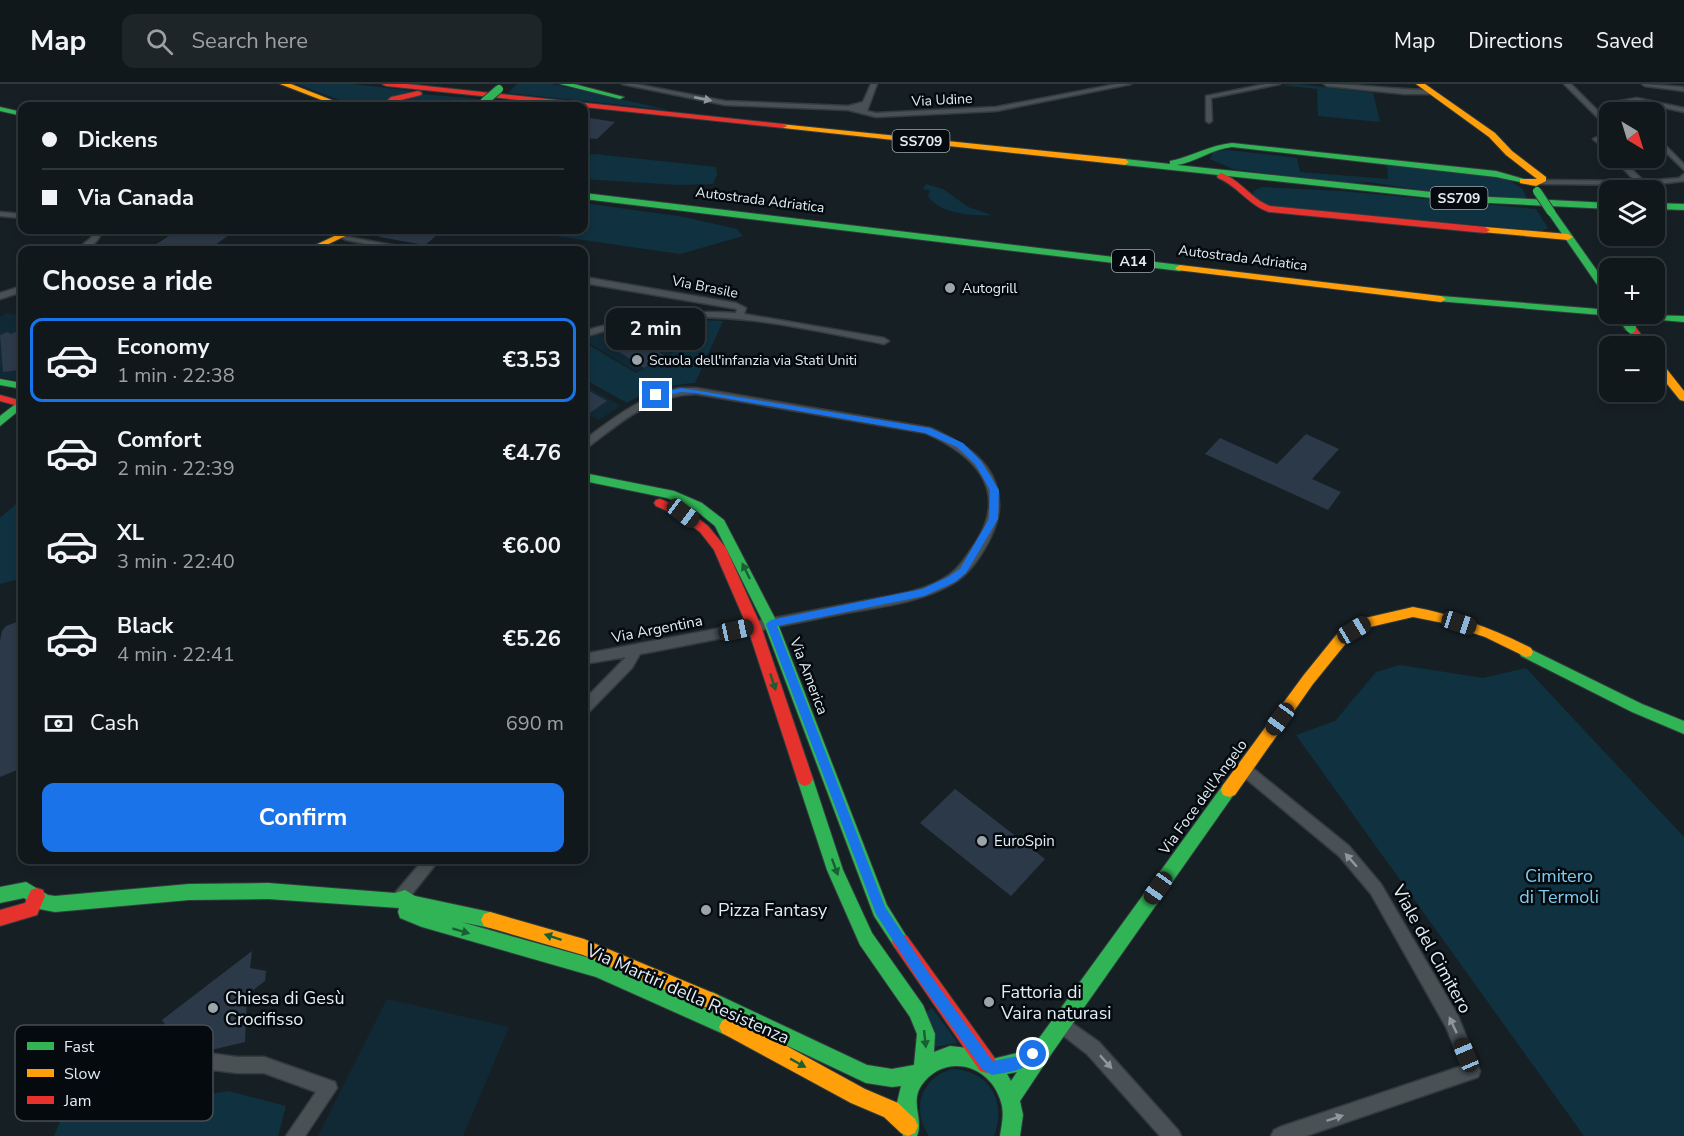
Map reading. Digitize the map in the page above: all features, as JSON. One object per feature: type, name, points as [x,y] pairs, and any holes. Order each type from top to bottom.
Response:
[{"type":"main road","points":[[284,84],[332,102]]},
{"type":"main road","name":"SS709","points":[[386,84],[550,102]]},
{"type":"main road","points":[[408,84],[437,90]]},
{"type":"main road","points":[[564,84],[733,122]]},
{"type":"main road","points":[[484,102],[502,87]]},
{"type":"main road","points":[[1425,88],[1492,135],[1509,153],[1530,179],[1599,282]]},
{"type":"main road","points":[[390,102],[412,93],[467,93]]},
{"type":"main road","name":"SS709","points":[[588,106],[1469,199],[1599,205]]},
{"type":"main road","points":[[0,109],[18,118]]},
{"type":"main road","points":[[0,116],[18,119]]},
{"type":"main road","points":[[1109,161],[1124,159],[1192,162],[1211,148],[1243,146],[1530,179]]},
{"type":"main road","points":[[1203,155],[1215,165],[1224,168],[1286,176],[1308,183]]},
{"type":"main road","points":[[1172,168],[1230,178],[1246,192],[1251,200],[1262,207],[1280,211],[1568,237]]},
{"type":"main road","points":[[1246,192],[1257,182],[1308,183]]},
{"type":"main road","name":"Autostrada Adriatica","points":[[588,188],[1479,294],[1599,304]]},
{"type":"main road","name":"Autostrada Adriatica","points":[[588,196],[1464,302],[1684,319]]},
{"type":"main road","points":[[1665,206],[1684,207]]},
{"type":"main road","points":[[320,246],[348,235]]},
{"type":"main road","points":[[324,246],[348,235]]},
{"type":"main road","points":[[1665,308],[1684,309]]},
{"type":"main road","points":[[1665,374],[1684,398]]},
{"type":"main road","points":[[0,382],[18,385]]},
{"type":"main road","points":[[0,398],[18,405]]},
{"type":"main road","points":[[4,419],[18,409]]},
{"type":"main road","name":"Via America","points":[[588,478],[670,494],[698,506],[720,524],[771,624],[880,910],[921,974],[989,1066]]},
{"type":"main road","points":[[588,490],[637,496],[661,503],[683,513],[704,529],[720,548],[754,626],[836,870],[866,939],[917,1011],[926,1034],[920,1070]]},
{"type":"main road","name":"Via Foce dell'Angelo","points":[[1011,1098],[1045,1046],[1244,769],[1342,638],[1366,623],[1413,612],[1443,618],[1490,633],[1637,708],[1684,728]]},
{"type":"main road","points":[[845,891],[869,882]]},
{"type":"main road","name":"Via Martiri della Resistenza","points":[[0,895],[26,890],[34,903],[50,915],[155,902],[267,897],[400,904],[529,930],[607,955],[765,1024],[866,1074],[892,1079],[920,1070],[937,1058],[955,1054],[974,1058],[989,1066]]},
{"type":"main road","name":"Via Martiri della Resistenza","points":[[0,918],[34,903]]},
{"type":"main road","name":"Via Martiri della Resistenza","points":[[400,904],[422,919],[597,969],[754,1039],[858,1096],[891,1110],[910,1133]]},
{"type":"main road","name":"Via Foce dell'Angelo","points":[[989,1066],[1021,1062],[1045,1046]]},
{"type":"main road","points":[[989,1066],[1004,1082],[1011,1098],[1014,1121],[1010,1136]]},
{"type":"main road","name":"Via Martiri della Resistenza","points":[[910,1133],[906,1108],[908,1090],[920,1070]]},
{"type":"street","name":"Via Udine","points":[[626,84],[725,103],[848,108],[876,115],[996,109],[1128,84]]},
{"type":"street","points":[[863,113],[864,104],[874,84]]},
{"type":"street","points":[[1209,121],[1208,97],[1277,84]]},
{"type":"street","points":[[1327,84],[1404,92],[1425,88]]},
{"type":"street","points":[[1568,84],[1599,116]]},
{"type":"street","points":[[1645,84],[1682,87]]},
{"type":"street","points":[[1624,102],[1622,100],[1646,102]]},
{"type":"street","name":"Via Udine","points":[[848,108],[864,104]]},
{"type":"street","points":[[1665,106],[1684,110]]},
{"type":"street","points":[[1665,150],[1684,168]]},
{"type":"street","points":[[1626,168],[1639,180]]},
{"type":"street","points":[[1665,181],[1681,180],[1684,176]]},
{"type":"street","points":[[1530,179],[1599,183]]},
{"type":"street","points":[[0,214],[18,216]]},
{"type":"street","points":[[86,246],[95,239],[97,234]]},
{"type":"street","points":[[348,235],[364,242],[386,246]]},
{"type":"street","name":"Via Brasile","points":[[588,281],[736,306],[742,308],[740,314],[884,341]]},
{"type":"street","points":[[0,296],[18,291]]},
{"type":"street","points":[[588,333],[624,320],[661,314],[740,314]]},
{"type":"street","name":"Via Argentina","points":[[588,442],[645,401],[656,395],[681,390],[927,430],[960,445],[978,463],[994,490],[993,519],[963,571],[952,579],[924,592],[635,651],[588,658]]},
{"type":"street","points":[[588,704],[627,664],[635,651]]},
{"type":"street","name":"Viale del Cimitero","points":[[1244,769],[1344,851],[1376,889],[1452,1022],[1473,1071],[1280,1136]]},
{"type":"street","points":[[400,904],[429,864]]},
{"type":"street","points":[[1062,1024],[1093,1048],[1172,1136]]},
{"type":"street","points":[[213,1062],[264,1065],[329,1088],[295,1136]]},
{"type":"shaded area","points":[[6,313],[18,315],[18,380],[0,377],[0,317]]},
{"type":"shaded area","name":"Scuola dell'infanzia via Stati Uniti","points":[[637,323],[679,348],[637,372],[588,342],[588,338],[598,333]]},
{"type":"shaded area","points":[[588,387],[621,406],[599,420],[592,416],[588,419]]},
{"type":"shaded area","points":[[387,999],[509,1027],[463,1136],[318,1136]]},
{"type":"green space","points":[[297,84],[352,84],[413,91],[396,95],[385,102],[344,102]]},
{"type":"green space","points":[[517,84],[552,84],[669,110],[508,93]]},
{"type":"green space","points":[[1298,84],[1373,93],[1380,122],[1318,116],[1317,89],[1280,85]]},
{"type":"green space","points":[[421,94],[479,99],[476,102],[395,101]]},
{"type":"green space","points":[[1228,150],[1297,158],[1300,172],[1388,179],[1387,165],[1505,178],[1523,189],[1527,199],[1426,191],[1369,182],[1349,183],[1233,169],[1210,159],[1213,152]]},
{"type":"green space","points":[[588,155],[716,167],[717,175],[713,184],[678,185],[588,179]]},
{"type":"green space","points":[[926,184],[943,189],[968,207],[992,215],[957,213],[940,207],[928,196],[930,190],[923,189]]},
{"type":"green space","points":[[1262,187],[1341,191],[1536,209],[1548,228],[1542,231],[1269,206],[1252,196],[1254,191]]},
{"type":"green space","points":[[588,204],[684,217],[737,229],[743,236],[680,254],[551,234],[588,234]]},
{"type":"green space","points":[[677,319],[723,321],[695,383],[676,385],[643,394],[627,403],[588,381],[588,344],[636,373],[681,348],[638,323]]},
{"type":"green space","points":[[18,502],[18,579],[0,584],[0,518]]},
{"type":"green space","name":"Cimitero di Termoli","points":[[1400,665],[1483,678],[1526,668],[1684,837],[1684,1136],[1584,1136],[1296,735],[1335,721],[1376,672]]},
{"type":"green space","points":[[932,1008],[958,1043],[934,1047],[926,1012]]},
{"type":"green space","points":[[952,1069],[976,1075],[992,1090],[998,1111],[994,1136],[929,1136],[921,1115],[922,1096],[933,1079]]},
{"type":"green space","points":[[228,1091],[286,1106],[278,1136],[54,1136],[60,1121],[213,1121],[213,1093]]},
{"type":"building","points":[[588,118],[615,122],[597,139],[588,138]]},
{"type":"building","points":[[172,234],[230,234],[214,246],[155,245]]},
{"type":"building","points":[[383,234],[438,234],[425,245],[379,237]]},
{"type":"building","points":[[639,327],[655,336],[644,343],[665,356],[644,368],[616,350],[628,343],[619,338]]},
{"type":"building","points":[[18,331],[18,370],[3,372],[0,335],[7,332],[11,334]]},
{"type":"building","points":[[588,390],[607,401],[588,414]]},
{"type":"building","points":[[1306,434],[1339,449],[1312,479],[1341,492],[1328,510],[1205,454],[1220,438],[1277,464]]},
{"type":"building","points":[[18,622],[18,770],[0,777],[0,641],[2,631],[6,626]]},
{"type":"building","name":"EuroSpin","points":[[955,789],[1045,859],[1011,896],[920,823]]},
{"type":"building","name":"Chiesa di Gesù Crocifisso","points":[[252,951],[250,968],[266,971],[265,981],[247,995],[245,1042],[213,1050],[213,1025],[166,1025],[162,1020]]},
{"type":"traffic: fast","points":[[564,84],[620,97]]},
{"type":"traffic: fast","points":[[485,101],[499,89]]},
{"type":"traffic: fast","points":[[0,109],[18,113]]},
{"type":"traffic: fast","points":[[1173,163],[1232,145],[1496,174],[1520,179]]},
{"type":"traffic: fast","points":[[1125,162],[1469,199],[1599,205]]},
{"type":"traffic: fast","points":[[1537,191],[1551,212]]},
{"type":"traffic: fast","points":[[588,196],[1180,268]]},
{"type":"traffic: fast","points":[[1665,206],[1684,207]]},
{"type":"traffic: fast","points":[[1551,212],[1599,281]]},
{"type":"traffic: fast","points":[[1441,299],[1684,319]]},
{"type":"traffic: fast","points":[[1628,324],[1631,328]]},
{"type":"traffic: fast","points":[[0,382],[18,385]]},
{"type":"traffic: fast","points":[[0,422],[18,406]]},
{"type":"traffic: fast","points":[[588,478],[670,494],[698,506],[720,523],[771,624],[880,910],[901,942]]},
{"type":"traffic: fast","points":[[1526,652],[1637,708],[1684,728]]},
{"type":"traffic: fast","points":[[805,779],[835,870],[866,939],[917,1011],[926,1034],[923,1067]]},
{"type":"traffic: fast","points":[[1011,1098],[1045,1046],[1229,790]]},
{"type":"traffic: fast","points":[[0,895],[26,890],[45,903],[55,904],[189,892],[268,891],[395,901],[405,898],[410,903],[490,920]]},
{"type":"traffic: fast","points":[[406,912],[422,919],[597,969],[728,1027]]},
{"type":"traffic: fast","points":[[712,1001],[866,1074],[892,1078],[917,1074]]},
{"type":"traffic: fast","points":[[992,1068],[1021,1062],[1038,1050]]},
{"type":"traffic: fast","points":[[910,1130],[906,1107],[908,1095],[916,1077],[932,1062],[950,1056],[968,1057],[985,1065],[999,1078],[1009,1096],[1013,1115],[1010,1136]]},
{"type":"traffic: slow","points":[[284,84],[332,102]]},
{"type":"traffic: slow","points":[[1420,84],[1492,135],[1509,153],[1543,179],[1536,183],[1523,181]]},
{"type":"traffic: slow","points":[[783,126],[1125,162]]},
{"type":"traffic: slow","points":[[1485,230],[1568,237]]},
{"type":"traffic: slow","points":[[319,246],[344,234]]},
{"type":"traffic: slow","points":[[1180,268],[1441,299]]},
{"type":"traffic: slow","points":[[1665,374],[1684,398]]},
{"type":"traffic: slow","points":[[1229,790],[1308,680],[1342,638],[1366,623],[1413,612],[1443,618],[1490,633],[1526,652]]},
{"type":"traffic: slow","points":[[490,920],[584,947],[712,1001]]},
{"type":"traffic: slow","points":[[728,1027],[858,1096],[891,1110],[908,1126]]},
{"type":"traffic: jam","points":[[386,84],[556,102]]},
{"type":"traffic: jam","points":[[390,102],[418,93]]},
{"type":"traffic: jam","points":[[588,105],[783,126]]},
{"type":"traffic: jam","points":[[1221,176],[1234,183],[1255,202],[1269,209],[1485,230]]},
{"type":"traffic: jam","points":[[1631,328],[1637,336]]},
{"type":"traffic: jam","points":[[0,398],[18,403]]},
{"type":"traffic: jam","points":[[660,503],[683,513],[704,529],[720,548],[754,626],[805,779]]},
{"type":"traffic: jam","points":[[0,918],[31,909],[37,896]]},
{"type":"traffic: jam","points":[[901,942],[987,1064]]},
{"type":"place","name":"Autogrill","points":[[950,288]]},
{"type":"place","name":"Scuola dell'infanzia via Stati Uniti","points":[[637,360]]},
{"type":"place","name":"EuroSpin","points":[[982,841]]},
{"type":"place","name":"Pizza Fantasy","points":[[706,910]]},
{"type":"place","name":"Fattoria di Vaira naturasi","points":[[989,1002]]},
{"type":"place","name":"Chiesa di Gesù Crocifisso","points":[[213,1008]]},
{"type":"route","points":[[656,395],[681,390],[696,391],[927,430],[960,445],[978,463],[994,490],[993,519],[963,571],[952,579],[924,592],[771,624],[880,910],[921,974],[987,1064],[992,1068],[1021,1062],[1033,1054]]}]
